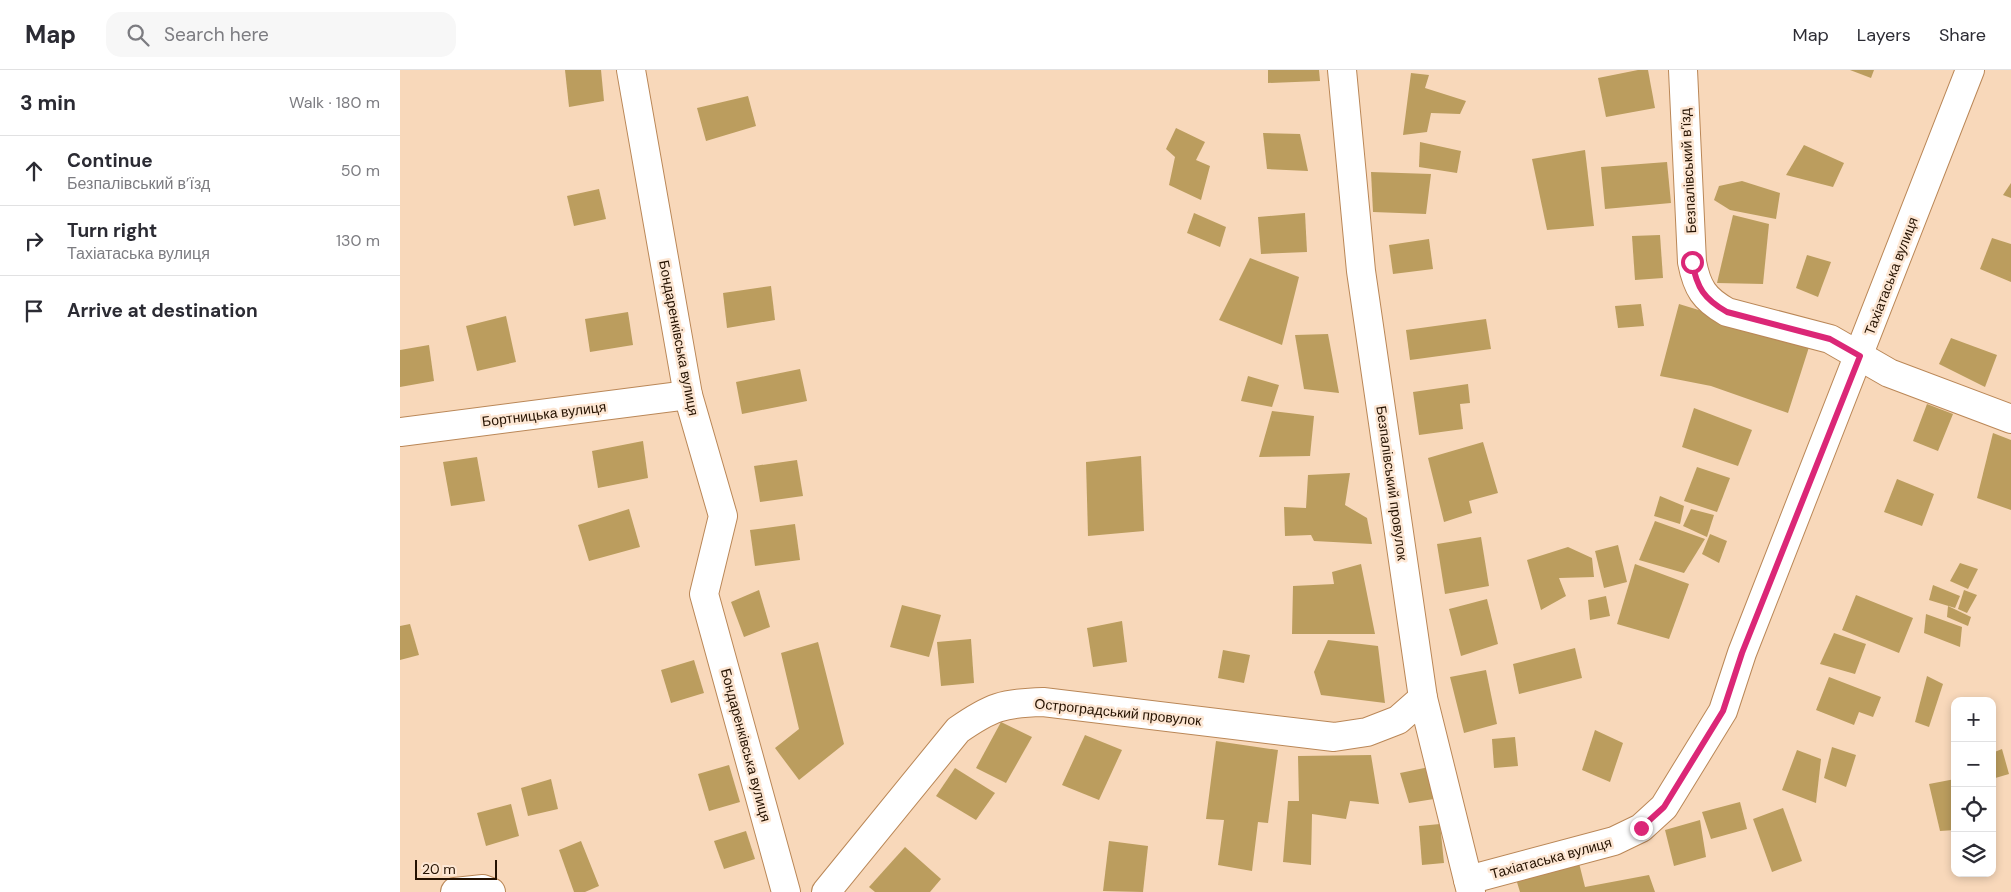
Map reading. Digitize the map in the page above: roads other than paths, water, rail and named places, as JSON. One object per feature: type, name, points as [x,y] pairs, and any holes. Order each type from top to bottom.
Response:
[{"type":"street","name":"Бондаренківська вулиця","points":[[631,70],[688,395],[722,516],[704,594],[786,892]]},
{"type":"street","name":"Безпалівський провулок","points":[[1342,70],[1361,271],[1423,698],[1470,886]]},
{"type":"street","name":"Безпалівський в’їзд","points":[[1683,70],[1692,262],[1695,278],[1702,292],[1713,304],[1727,312],[1830,339],[1889,373],[2011,419]]},
{"type":"street","name":"Тахіатаська вулиця","points":[[1470,886],[1614,841],[1641,828],[1664,807],[1723,711],[1742,653],[1860,356],[1970,70]]},
{"type":"street","name":"Бортницька вулиця","points":[[400,432],[688,395]]},
{"type":"street","name":"Остроградський провулок","points":[[826,892],[958,730],[983,712],[1012,703],[1044,702],[1334,737],[1367,732],[1398,720],[1423,698]]},
{"type":"street","points":[[455,892],[483,890],[491,892]]}]
